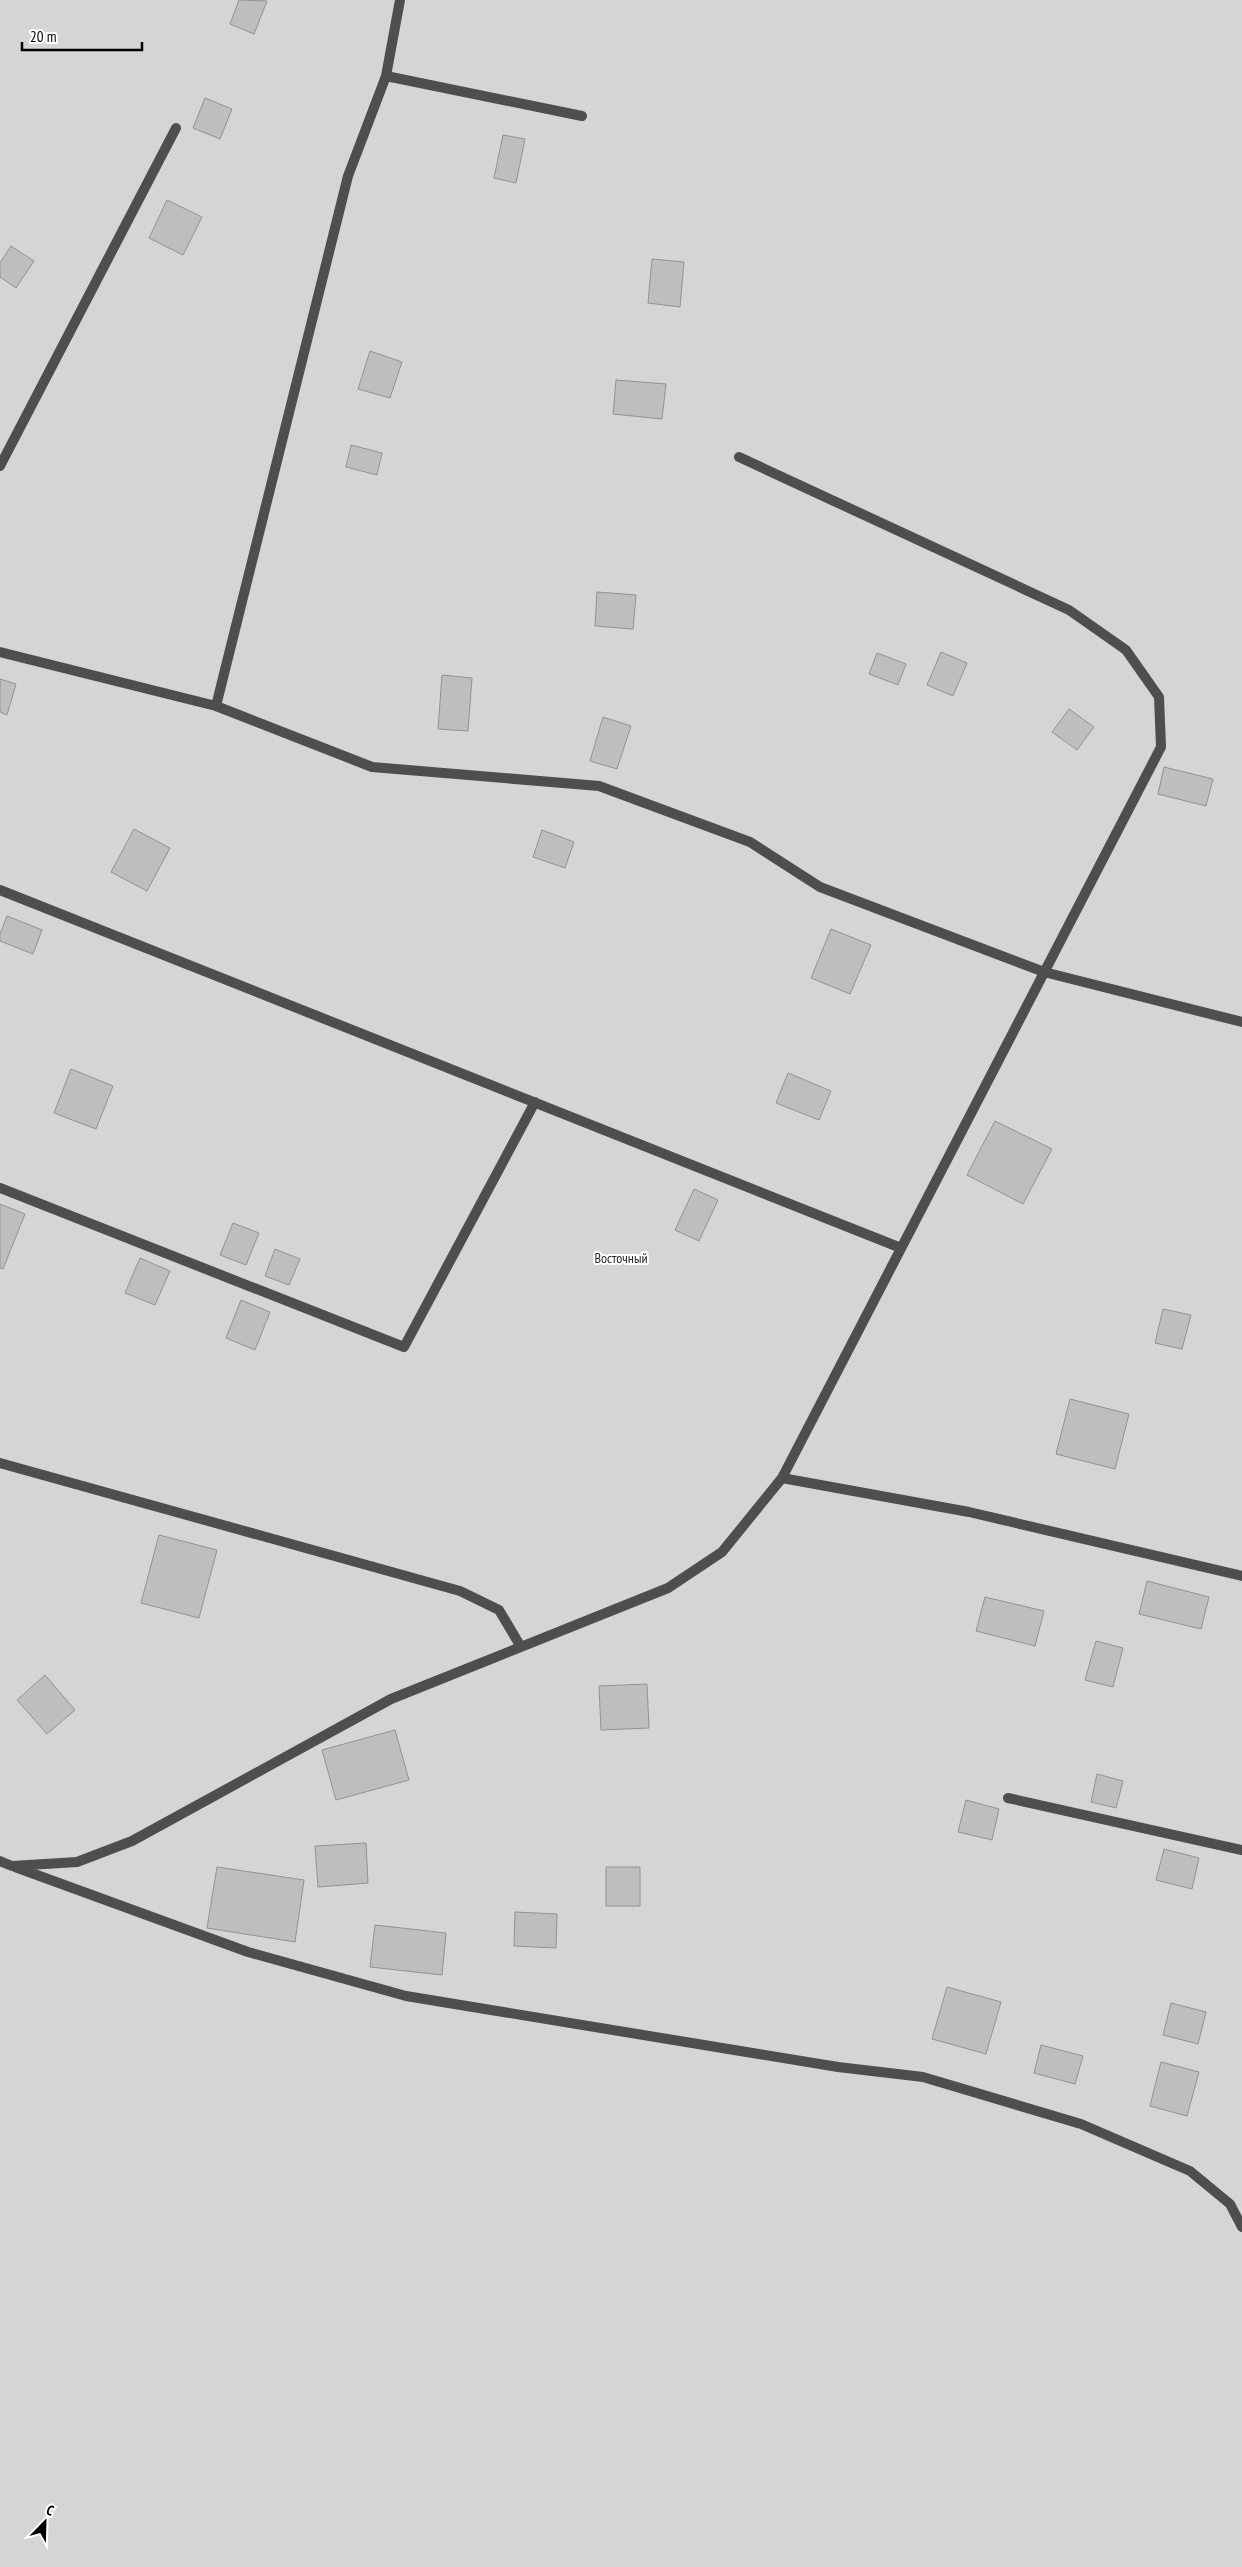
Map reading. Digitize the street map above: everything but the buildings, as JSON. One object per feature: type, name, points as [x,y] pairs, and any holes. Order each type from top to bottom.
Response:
[{"type":"lane","points":[[216,706],[348,176],[386,76],[400,0]]},
{"type":"lane","points":[[386,76],[582,116]]},
{"type":"lane","points":[[0,466],[176,128]]},
{"type":"lane","points":[[12,1866],[77,1862],[132,1840],[391,1699],[668,1588],[722,1552],[782,1478],[1161,747],[1159,697],[1126,650],[1069,610],[740,457]]},
{"type":"lane","points":[[0,652],[216,706],[372,767],[598,786],[750,842],[820,888],[1044,972],[1242,1022]]},
{"type":"lane","points":[[0,890],[901,1248]]},
{"type":"lane","points":[[0,1188],[404,1347],[535,1102]]},
{"type":"lane","points":[[0,1463],[460,1591],[499,1610],[521,1647]]},
{"type":"lane","points":[[782,1478],[969,1512],[1242,1576]]},
{"type":"lane","points":[[1008,1798],[1242,1850]]},
{"type":"lane","points":[[0,1861],[248,1952],[406,1996],[838,2067],[923,2077],[1081,2124],[1190,2171],[1230,2204],[1242,2227]]},
{"type":"green space","name":"Восточный","points":[[0,0],[1242,0],[1242,2567],[0,2567]]}]
